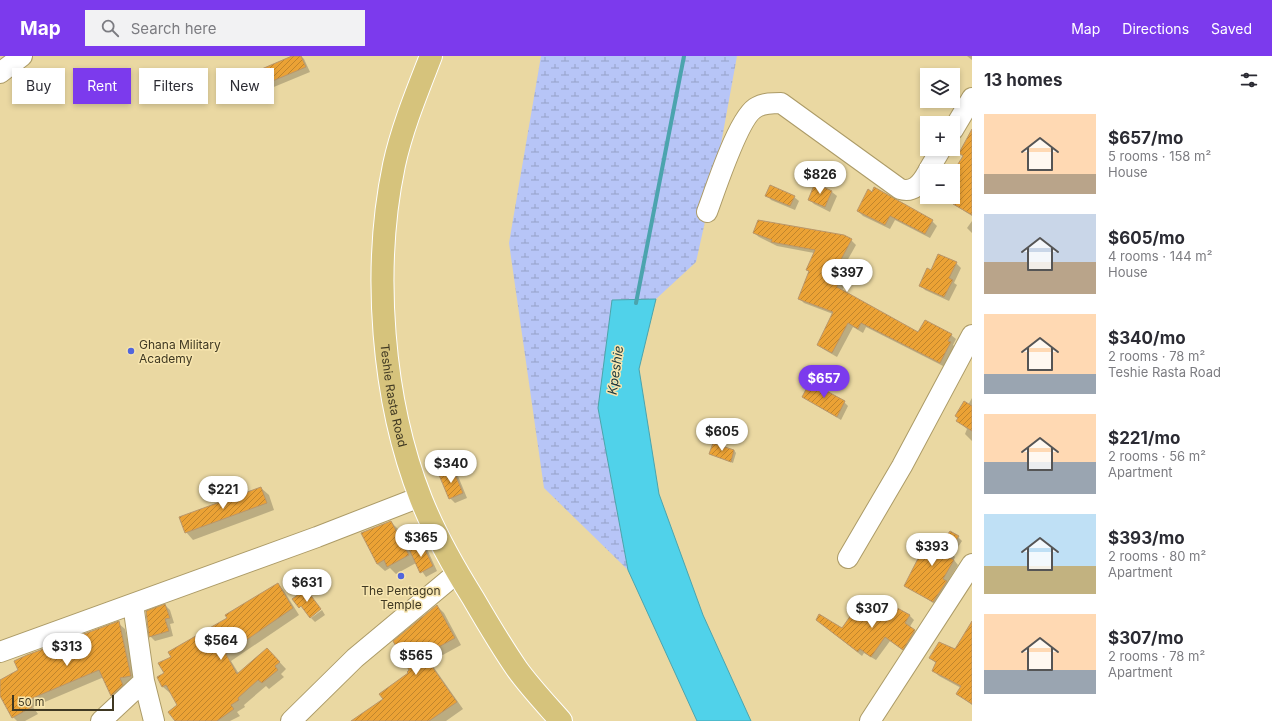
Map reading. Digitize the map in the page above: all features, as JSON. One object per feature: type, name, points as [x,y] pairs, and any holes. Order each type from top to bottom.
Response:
[{"type":"main road","name":"Teshie Rasta Road","points":[[431,56],[404,129],[394,165],[388,203],[382,273],[385,338],[390,377],[401,437],[420,497],[432,526],[457,573],[517,669],[561,721]]},
{"type":"street","points":[[0,73],[22,56]]},
{"type":"street","points":[[960,118],[972,98]]},
{"type":"street","points":[[707,212],[742,122],[756,107],[769,104],[781,103],[900,189],[907,191],[920,184]]},
{"type":"street","points":[[848,558],[902,466],[972,335]]},
{"type":"street","points":[[0,652],[420,497]]},
{"type":"street","points":[[870,721],[972,564]]},
{"type":"street","points":[[291,721],[355,658],[457,573]]},
{"type":"street","points":[[133,604],[144,681],[154,721]]},
{"type":"street","points":[[101,721],[144,681]]},
{"type":"green space","points":[[541,56],[737,56],[715,177],[696,262],[656,299],[612,300],[598,408],[628,570],[544,488],[509,243]]},
{"type":"water","points":[[656,299],[639,369],[659,494],[703,615],[751,721],[697,721],[628,570],[598,408],[612,300]]},
{"type":"building","points":[[292,56],[301,56],[306,67],[274,80],[274,68],[264,68]]},
{"type":"building","points":[[972,129],[972,215],[953,204],[960,204],[960,164],[958,164],[963,156],[960,154]]},
{"type":"building","points":[[815,183],[832,191],[825,207],[808,200]]},
{"type":"building","points":[[770,185],[795,196],[790,206],[765,196]]},
{"type":"building","points":[[874,187],[933,220],[925,234],[890,216],[885,225],[857,211],[868,189],[872,192]]},
{"type":"building","points":[[758,220],[844,235],[852,239],[837,267],[844,270],[837,287],[918,332],[925,320],[952,334],[948,341],[951,342],[940,363],[861,323],[858,329],[848,323],[832,353],[817,345],[833,312],[798,299],[809,271],[806,270],[815,250],[771,242],[772,240],[753,233]]},
{"type":"building","points":[[938,254],[957,262],[949,278],[953,280],[944,297],[919,286],[927,268],[931,270]]},
{"type":"building","points":[[810,382],[845,401],[837,417],[802,397]]},
{"type":"building","points":[[964,401],[972,406],[972,431],[956,421],[958,418],[955,416]]},
{"type":"building","points":[[713,443],[734,450],[731,462],[709,454]]},
{"type":"building","points":[[453,469],[463,493],[449,499],[439,475]]},
{"type":"building","points":[[261,487],[267,503],[185,533],[179,517]]},
{"type":"building","points":[[391,521],[409,555],[387,567],[384,560],[377,564],[361,533]]},
{"type":"building","points":[[950,531],[959,536],[949,551],[952,552],[949,557],[954,560],[943,579],[947,581],[933,602],[904,586],[929,537],[934,540],[936,537],[943,541]]},
{"type":"building","points":[[422,543],[433,566],[420,573],[409,549]]},
{"type":"building","points":[[278,583],[293,608],[226,654],[237,674],[267,648],[280,662],[275,666],[278,670],[262,683],[258,680],[238,698],[239,700],[231,705],[234,709],[217,721],[175,721],[168,712],[177,705],[166,685],[162,687],[157,677],[164,673],[158,663],[171,657],[168,652],[227,618],[225,615]]},
{"type":"building","points":[[306,589],[321,609],[310,618],[301,606],[299,608],[292,599]]},
{"type":"building","points":[[860,602],[882,617],[890,604],[910,615],[905,623],[915,630],[903,650],[885,637],[871,657],[860,649],[858,652],[816,620],[819,614],[842,628]]},
{"type":"building","points":[[165,604],[170,618],[165,619],[169,631],[149,637],[146,611]]},
{"type":"building","points":[[437,605],[455,638],[424,655],[457,702],[429,721],[351,721],[383,699],[379,694],[408,673],[407,672],[409,670],[393,641]]},
{"type":"building","points":[[119,621],[131,676],[120,678],[123,685],[111,696],[99,670],[28,700],[32,707],[12,718],[0,696],[0,680],[18,670],[14,661]]},
{"type":"building","points":[[972,621],[972,704],[956,694],[961,686],[932,671],[936,662],[929,658],[939,642],[955,649]]},
{"type":"waterway","name":"Kpeshie","points":[[636,303],[684,56]]},
{"type":"place","name":"Ghana Military Academy","points":[[131,351]]},
{"type":"place","name":"The Pentagon Temple","points":[[401,576]]}]
